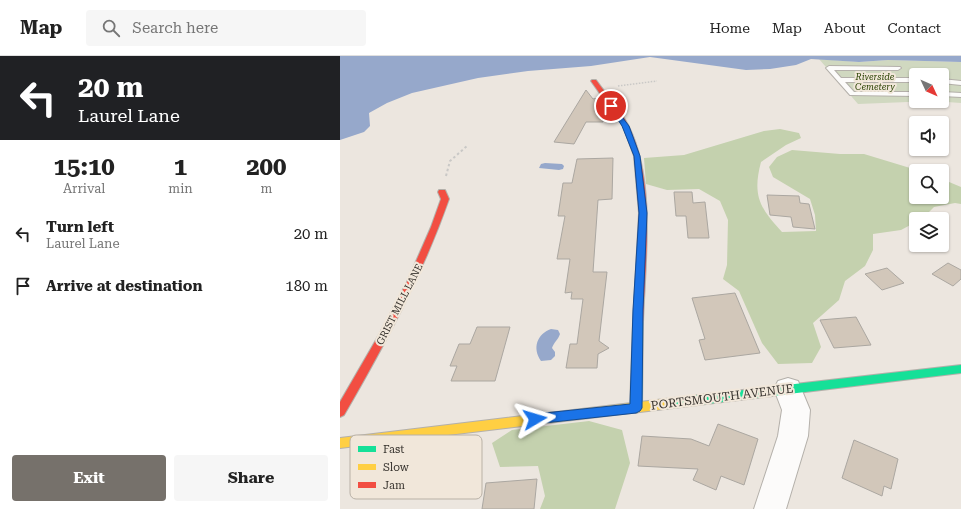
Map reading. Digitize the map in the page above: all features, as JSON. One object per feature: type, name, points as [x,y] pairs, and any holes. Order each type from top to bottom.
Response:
[{"type":"street","points":[[594,81],[626,126],[637,156],[643,213],[638,310],[636,408]]},
{"type":"street","name":"GRIST MILL LANE","points":[[340,412],[408,292],[441,215],[445,199],[442,192]]},
{"type":"street","name":"PORTSMOUTH AVENUE","points":[[408,435],[961,369]]},
{"type":"street","points":[[770,509],[793,436],[796,410],[788,389]]},
{"type":"street","name":"PORTSMOUTH AVENUE","points":[[340,443],[350,442]]},
{"type":"lane","points":[[898,68],[829,68],[852,94],[909,94]]},
{"type":"lane","points":[[840,80],[909,80]]},
{"type":"lane","points":[[949,81],[961,82]]},
{"type":"lane","points":[[949,94],[961,95]]},
{"type":"path","points":[[599,89],[657,82]]},
{"type":"path","points":[[442,192],[450,160],[467,146]]},
{"type":"green space","name":"Riverside Cemetery","points":[[819,59],[859,62],[888,60],[961,62],[961,103],[949,102],[949,68],[909,68],[909,102],[858,104]]},
{"type":"green space","points":[[780,129],[799,133],[801,138],[786,145],[761,162],[758,174],[757,184],[760,201],[768,216],[782,232],[816,231],[815,215],[810,199],[773,177],[769,167],[777,157],[792,150],[840,154],[864,154],[909,168],[909,204],[949,204],[949,182],[961,187],[961,204],[955,203],[934,207],[929,212],[909,212],[909,226],[901,230],[873,234],[873,250],[865,266],[845,281],[839,300],[813,323],[821,347],[812,363],[778,364],[762,343],[739,291],[723,279],[727,265],[728,220],[720,201],[699,189],[667,190],[646,184],[644,158],[684,155],[764,131]]},
{"type":"green space","points":[[589,421],[622,430],[630,463],[615,509],[540,509],[545,496],[538,466],[500,467],[492,443],[512,430]]},
{"type":"water","points":[[340,56],[961,56],[961,62],[888,60],[859,62],[811,59],[796,65],[770,69],[746,70],[650,57],[591,66],[528,71],[478,78],[412,93],[387,103],[369,113],[370,126],[364,132],[340,140]]},
{"type":"water","points":[[541,164],[562,164],[564,166],[563,169],[559,170],[539,168]]},
{"type":"water","points":[[551,329],[558,330],[560,334],[552,348],[555,352],[555,356],[551,360],[541,361],[538,356],[537,342],[542,334]]},
{"type":"building","points":[[586,90],[593,99],[598,98],[608,113],[608,120],[603,120],[603,122],[586,122],[574,144],[554,142]]},
{"type":"building","points":[[613,158],[612,199],[598,200],[593,272],[607,272],[599,341],[609,348],[598,354],[597,368],[566,368],[570,344],[577,344],[583,299],[571,299],[572,292],[565,293],[570,259],[557,259],[565,216],[558,216],[563,183],[572,183],[577,159]]},
{"type":"building","points":[[674,192],[692,192],[693,203],[705,202],[709,238],[688,238],[686,216],[676,216]]},
{"type":"building","points":[[767,195],[799,196],[800,203],[809,204],[815,229],[793,227],[791,217],[770,215]]},
{"type":"building","points":[[948,263],[961,270],[961,279],[953,286],[932,274]]},
{"type":"building","points":[[887,268],[904,283],[882,290],[865,274]]},
{"type":"building","points":[[735,293],[760,353],[705,360],[699,340],[705,339],[692,298]]},
{"type":"building","points":[[856,317],[871,345],[834,348],[820,320]]},
{"type":"building","points":[[477,327],[510,327],[495,381],[451,381],[457,366],[450,366],[459,344],[470,344]]},
{"type":"building","points":[[718,424],[758,439],[744,485],[721,476],[716,490],[693,480],[698,469],[638,466],[642,436],[691,439],[709,446]]},
{"type":"building","points":[[854,440],[898,459],[891,489],[884,486],[882,496],[842,478]]},
{"type":"building","points":[[537,479],[534,509],[482,509],[486,483]]},
{"type":"traffic: fast","points":[[636,408],[638,322]]},
{"type":"traffic: fast","points":[[665,404],[961,369]]},
{"type":"traffic: slow","points":[[407,435],[665,404]]},
{"type":"traffic: slow","points":[[340,443],[350,442]]},
{"type":"traffic: jam","points":[[594,81],[626,126],[637,156],[643,213],[638,322]]},
{"type":"traffic: jam","points":[[340,412],[385,334],[412,282],[445,199],[442,192]]},
{"type":"route","points":[[535,419],[636,408],[638,310],[643,213],[637,156],[626,126],[611,106]]}]
